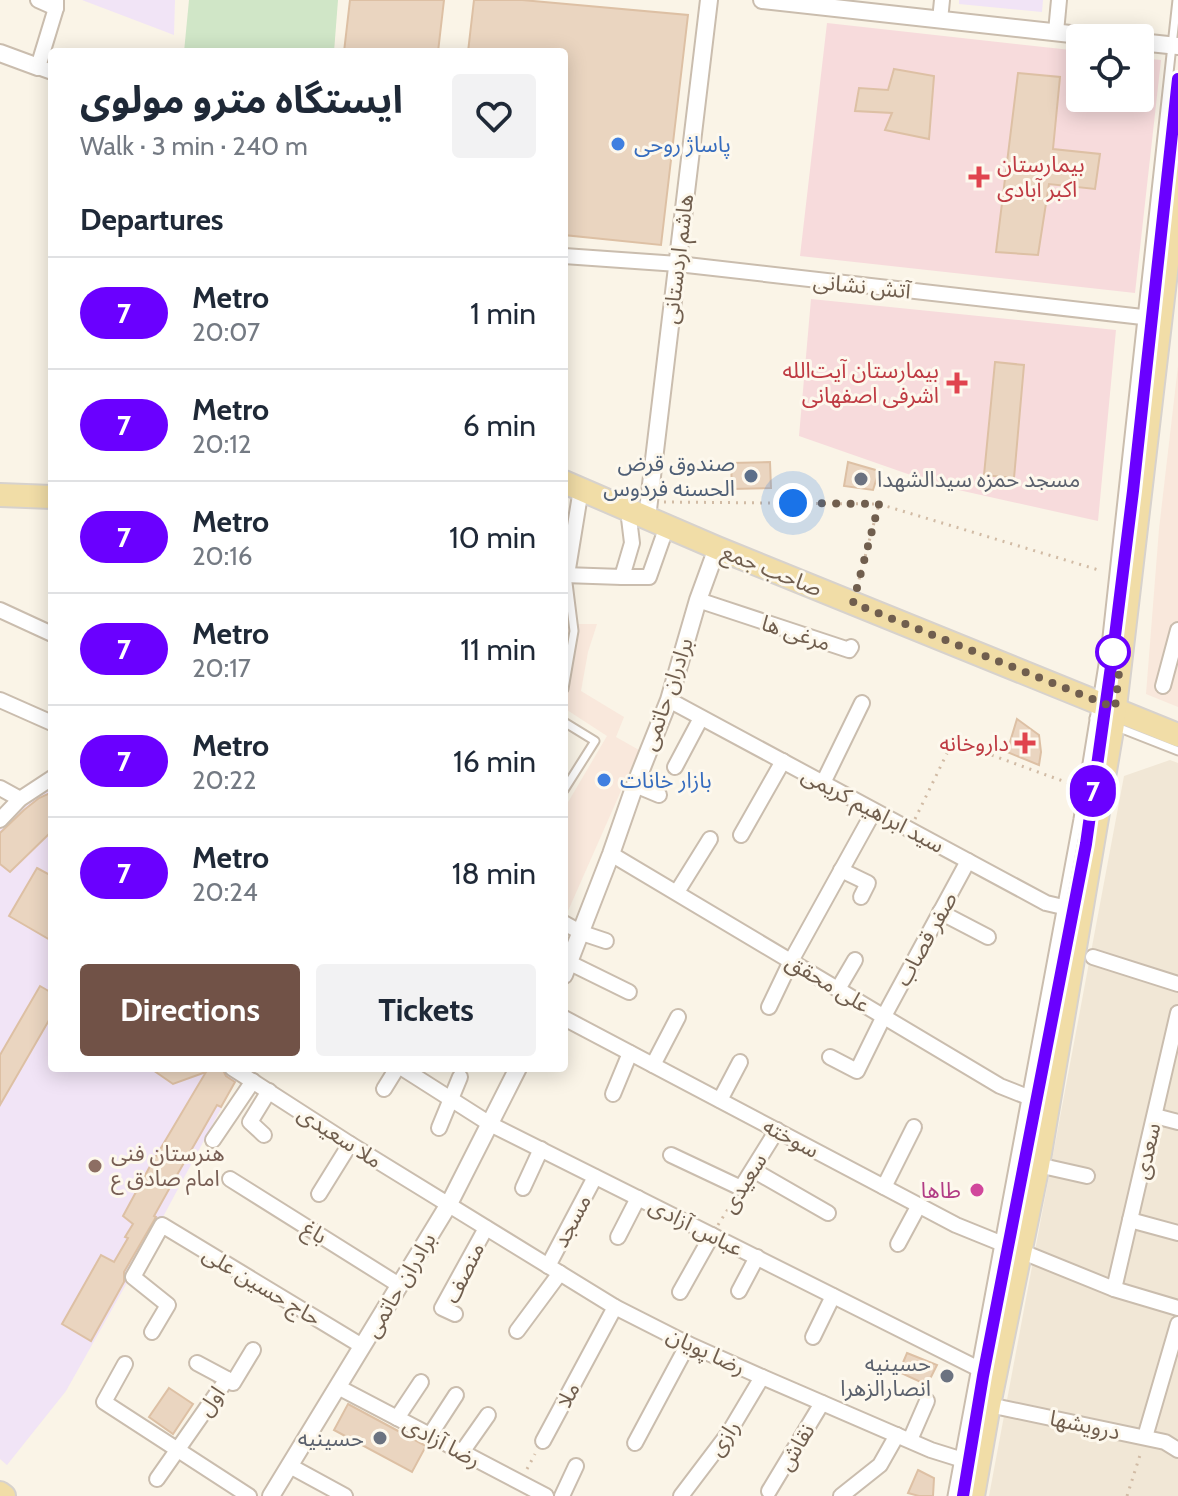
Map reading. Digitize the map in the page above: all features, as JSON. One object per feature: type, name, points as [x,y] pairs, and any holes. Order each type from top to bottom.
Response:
[{"type":"main road","points":[[973,1496],[969,1462],[989,1405],[986,1372],[1010,1247],[1038,1165],[1048,1105],[1071,909],[1104,713],[1151,318],[1178,176]]},
{"type":"main road","name":"صاحب جمع","points":[[573,485],[648,514],[717,548],[853,603],[1104,713],[1178,735]]},
{"type":"main road","points":[[0,495],[48,497]]},
{"type":"street","points":[[38,0],[56,4],[49,48]]},
{"type":"street","name":"هاشم اردستانی","points":[[648,514],[709,0]]},
{"type":"street","points":[[762,0],[834,4],[940,20],[1066,33]]},
{"type":"street","points":[[940,20],[942,0]]},
{"type":"street","points":[[1056,32],[1059,0]]},
{"type":"street","points":[[1154,44],[1175,46]]},
{"type":"street","points":[[0,53],[45,70]]},
{"type":"street","name":"آتش نشانی","points":[[568,256],[678,264],[1151,318]]},
{"type":"street","points":[[568,542],[573,485]]},
{"type":"street","points":[[622,577],[632,543],[648,514]]},
{"type":"street","points":[[568,575],[649,577],[648,514]]},
{"type":"street","name":"برادران حاتمی","points":[[568,967],[669,700],[698,600],[717,548]]},
{"type":"street","name":"مرغی ها","points":[[698,600],[849,650],[851,647]]},
{"type":"street","points":[[0,610],[48,632]]},
{"type":"street","points":[[1163,686],[1178,630]]},
{"type":"street","points":[[0,700],[48,721]]},
{"type":"street","name":"سید ابراهیم کریمی","points":[[669,700],[1046,903],[1071,909]]},
{"type":"street","points":[[823,783],[862,703]]},
{"type":"street","points":[[675,767],[701,718]]},
{"type":"street","points":[[741,835],[783,761]]},
{"type":"street","points":[[0,820],[20,799],[48,781]]},
{"type":"street","points":[[635,785],[659,795]]},
{"type":"street","points":[[0,788],[20,799]]},
{"type":"street","points":[[769,1007],[874,811]]},
{"type":"street","points":[[677,892],[710,839]]},
{"type":"street","name":"علی محقق","points":[[611,854],[1000,1086],[1048,1105]]},
{"type":"street","name":"صفر قصاب","points":[[830,1057],[857,1071],[968,861]]},
{"type":"street","points":[[841,870],[868,883],[861,897]]},
{"type":"street","points":[[940,912],[988,937]]},
{"type":"street","points":[[568,925],[606,941]]},
{"type":"street","points":[[1093,957],[1178,984]]},
{"type":"street","points":[[838,989],[855,960]]},
{"type":"street","points":[[568,969],[629,992]]},
{"type":"street","name":"سعدی","points":[[1114,1289],[1178,1013]]},
{"type":"street","points":[[653,1065],[678,1017]]},
{"type":"street","name":"سوخته","points":[[568,1020],[956,1225],[1114,1289],[1178,1308]]},
{"type":"street","points":[[613,1094],[630,1053]]},
{"type":"street","points":[[720,1100],[740,1062]]},
{"type":"street","name":"ملا سعیدی","points":[[238,1072],[449,1204]]},
{"type":"street","points":[[384,1089],[397,1072]]},
{"type":"street","name":"عباس آزادی","points":[[406,1072],[490,1124],[986,1372]]},
{"type":"street","name":"برادران حاتمی","points":[[271,1496],[449,1204],[516,1072]]},
{"type":"street","points":[[439,1128],[460,1077]]},
{"type":"street","points":[[213,1140],[253,1081]]},
{"type":"street","points":[[264,1135],[250,1122],[269,1091]]},
{"type":"street","points":[[1155,1116],[1178,1122]]},
{"type":"street","points":[[884,1187],[914,1127]]},
{"type":"street","name":"سعیدی","points":[[741,1188],[777,1130]]},
{"type":"street","points":[[319,1194],[350,1144]]},
{"type":"street","points":[[523,1188],[541,1149]]},
{"type":"street","points":[[671,1155],[741,1188]]},
{"type":"street","points":[[1038,1165],[1087,1176]]},
{"type":"street","points":[[753,1170],[828,1213]]},
{"type":"street","name":"مسجد","points":[[517,1331],[554,1270],[595,1177]]},
{"type":"street","name":"باغ","points":[[230,1179],[399,1285]]},
{"type":"street","points":[[618,1237],[638,1198]]},
{"type":"street","name":"رضا پویان","points":[[449,1204],[615,1307],[688,1344],[904,1438],[969,1462]]},
{"type":"street","points":[[898,1244],[919,1205]]},
{"type":"street","points":[[1130,1220],[1178,1233]]},
{"type":"street","name":"حاج حسین علی","points":[[152,1332],[168,1305],[133,1277],[162,1225],[362,1346]]},
{"type":"street","name":"منصف","points":[[455,1314],[442,1308],[486,1228]]},
{"type":"street","points":[[680,1292],[712,1235]]},
{"type":"street","points":[[739,1291],[757,1257]]},
{"type":"street","points":[[813,1337],[833,1296]]},
{"type":"street","name":"ملا","points":[[543,1441],[615,1307]]},
{"type":"street","points":[[1145,1437],[1178,1324]]},
{"type":"street","points":[[635,1443],[688,1344]]},
{"type":"street","points":[[227,1379],[233,1383],[253,1350]]},
{"type":"street","name":"اول","points":[[157,1479],[227,1379],[197,1363]]},
{"type":"street","points":[[125,1364],[104,1402],[249,1496]]},
{"type":"street","name":"رازی","points":[[681,1496],[728,1434],[762,1377]]},
{"type":"street","points":[[397,1418],[421,1382]]},
{"type":"street","name":"رضا آزادی","points":[[338,1387],[546,1496]]},
{"type":"street","points":[[430,1435],[456,1395]]},
{"type":"street","points":[[843,1496],[880,1465],[904,1438],[927,1401]]},
{"type":"street","name":"نقاش","points":[[769,1491],[822,1403]]},
{"type":"street","name":"درویشها","points":[[989,1405],[1145,1437],[1165,1442],[1178,1450]]},
{"type":"street","points":[[462,1452],[488,1415]]},
{"type":"street","points":[[290,1466],[345,1496]]},
{"type":"street","points":[[562,1496],[576,1466]]},
{"type":"lane","points":[[1010,1247],[1026,1096],[1071,909],[1082,788],[1104,713],[1106,646],[1114,574],[1151,318],[1177,0]]},
{"type":"lane","points":[[568,589],[574,631],[568,666]]},
{"type":"lane","points":[[1104,713],[1178,751]]},
{"type":"lane","points":[[568,724],[595,741],[568,784]]},
{"type":"lane","points":[[952,1496],[969,1462],[986,1372]]},
{"type":"path","points":[[853,603],[879,504]]},
{"type":"path","points":[[648,514],[879,504],[1114,574]]},
{"type":"path","points":[[909,830],[953,741],[1082,788]]},
{"type":"path","name":"سعیدی","points":[[712,1235],[741,1188]]},
{"type":"path","points":[[1127,1496],[1145,1437]]},
{"type":"path","points":[[520,1482],[543,1441]]},
{"type":"shaded area","points":[[82,0],[175,0],[174,35]]},
{"type":"shaded area","points":[[959,0],[1043,0],[1042,12],[959,4]]},
{"type":"shaded area","name":"بیمارستان اکبر آبادی","points":[[827,23],[1066,49],[1066,112],[1154,112],[1154,59],[1161,60],[1135,293],[800,256]]},
{"type":"shaded area","name":"بیمارستان آیت‌الله اشرفی اصفهانی","points":[[811,299],[1116,330],[1098,521],[945,487],[799,436]]},
{"type":"shaded area","points":[[1178,366],[1178,707],[1146,694],[1159,529]]},
{"type":"shaded area","name":"بازار خانات","points":[[568,619],[575,624],[597,624],[581,691],[624,717],[616,737],[639,750],[568,911],[568,802],[607,736],[568,711]]},
{"type":"shaded area","points":[[1170,760],[1178,763],[1178,1496],[989,1496],[1124,776]]},
{"type":"shaded area","name":"هنرستان فنی امام صادق ع","points":[[48,788],[48,1072],[230,1072],[238,1077],[66,1391],[7,1465],[0,1459],[0,827],[24,803]]},
{"type":"green space","points":[[189,0],[338,0],[334,48],[184,48]]},
{"type":"building","points":[[350,0],[444,0],[438,48],[344,48]]},
{"type":"building","name":"پاساژ روحی","points":[[474,0],[522,0],[688,15],[661,245],[568,235],[568,48],[468,48]]},
{"type":"building","points":[[894,69],[934,76],[929,139],[885,130],[892,113],[855,111],[859,88],[888,90]]},
{"type":"building","points":[[1018,73],[1060,77],[1053,149],[1100,154],[1095,189],[1049,184],[1038,255],[996,252]]},
{"type":"building","points":[[995,362],[1024,365],[1014,478],[984,475]]},
{"type":"building","name":"صندوق قرض الحسنه فردوس","points":[[770,462],[771,488],[732,489],[731,463]]},
{"type":"building","name":"مسجد حمزه سیدالشهدا","points":[[848,462],[879,471],[873,490],[844,486]]},
{"type":"building","name":"داروخانه","points":[[1017,719],[1039,735],[1039,765],[1007,752]]},
{"type":"building","points":[[48,794],[48,835],[10,872],[0,864],[0,833],[39,798]]},
{"type":"building","points":[[37,868],[48,874],[48,939],[9,916]]},
{"type":"building","points":[[40,986],[48,991],[48,1022],[0,1105],[0,1055]]},
{"type":"building","points":[[156,1072],[206,1072],[173,1084]]},
{"type":"building","points":[[206,1072],[224,1072],[235,1082],[221,1107],[217,1105],[154,1216],[124,1272],[124,1282],[91,1341],[62,1324],[101,1255],[114,1262],[128,1238],[125,1237],[133,1224],[123,1216]]},
{"type":"building","points":[[907,1353],[937,1365],[927,1385],[899,1372]]},
{"type":"building","points":[[169,1388],[193,1404],[173,1434],[149,1417]]},
{"type":"building","name":"حسینیه","points":[[348,1404],[426,1446],[412,1472],[334,1430]]},
{"type":"building","points":[[918,1470],[934,1478],[933,1496],[908,1493]]},
{"type":"metro line","name":"7","points":[[963,1496],[983,1376],[1086,844],[1133,491],[1178,79]]},
{"type":"place","name":"پاساژ روحی","points":[[618,144]]},
{"type":"place","name":"بیمارستان اکبر آبادی","points":[[979,177]]},
{"type":"place","name":"بیمارستان آیت‌الله اشرفی اصفهانی","points":[[957,383]]},
{"type":"place","name":"صندوق قرض الحسنه فردوس","points":[[751,476]]},
{"type":"place","name":"مسجد حمزه سیدالشهدا","points":[[861,479]]},
{"type":"place","name":"داروخانه","points":[[1025,743]]},
{"type":"place","name":"بازار خانات","points":[[604,780]]},
{"type":"place","name":"هنرستان فنی امام صادق ع","points":[[95,1166]]},
{"type":"place","name":"طاها","points":[[977,1190]]},
{"type":"place","name":"حسینیه انصارالزهرا","points":[[947,1376]]},
{"type":"place","name":"حسینیه","points":[[380,1438]]},
{"type":"route","points":[[793,503],[879,504],[853,603],[1115,708],[1121,655],[1113,652]]}]
